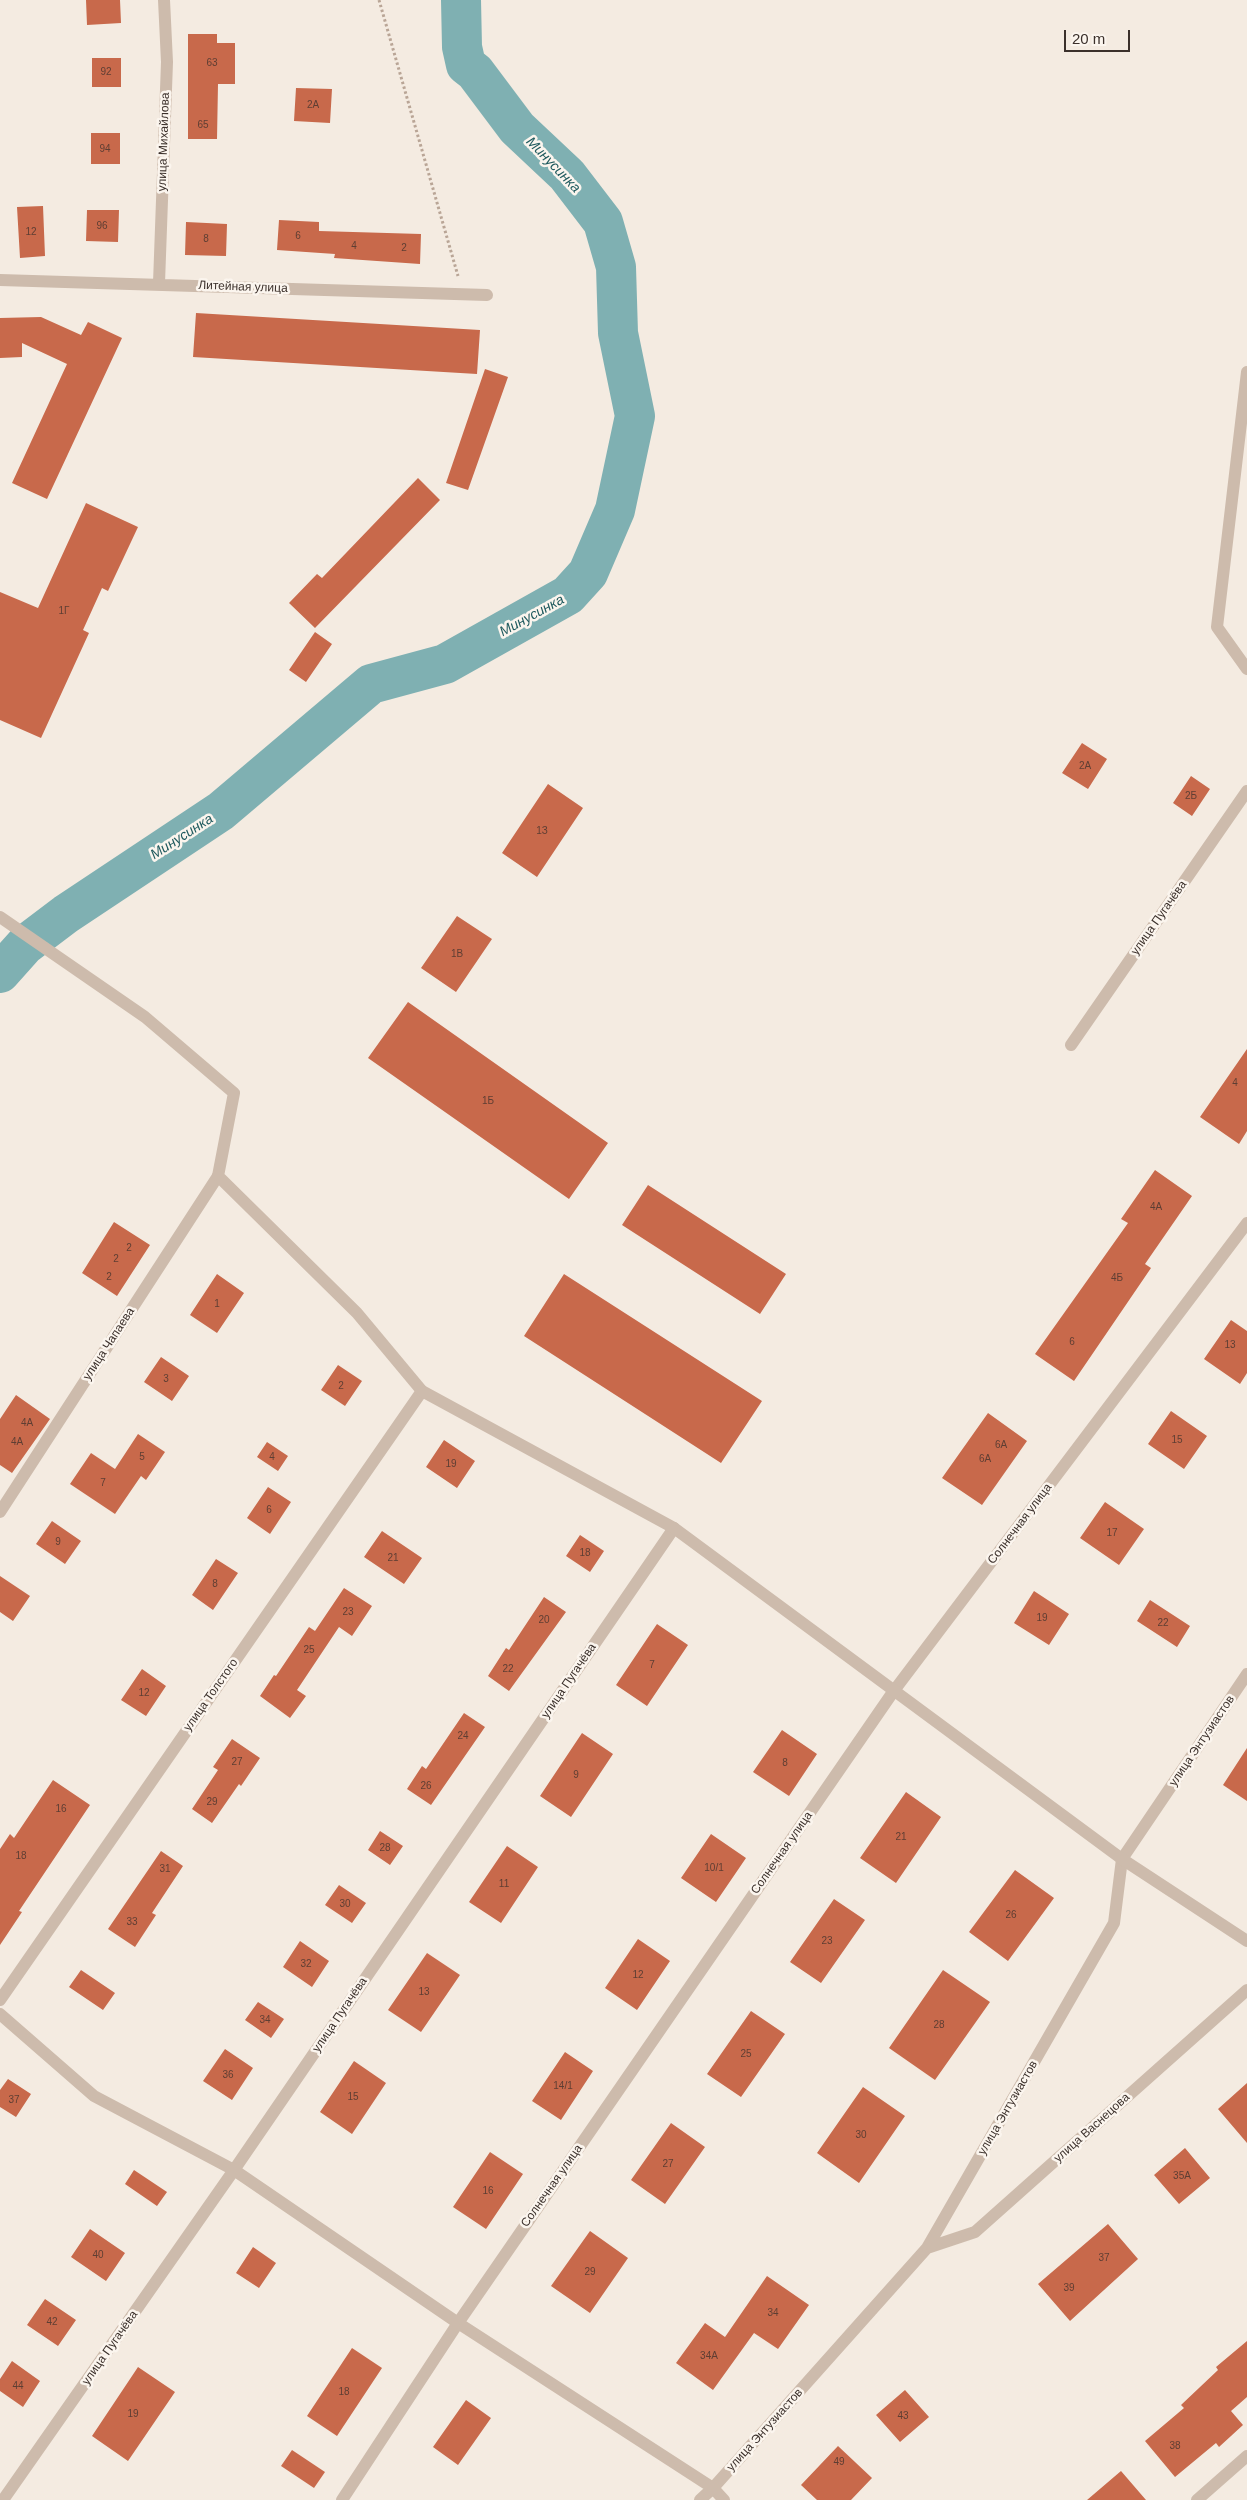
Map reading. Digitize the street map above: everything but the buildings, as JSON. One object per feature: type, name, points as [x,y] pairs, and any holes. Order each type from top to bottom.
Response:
[{"type":"street","name":"улица Михайлова","points":[[159,283],[167,62],[164,0]]},
{"type":"street","name":"Литейная улица","points":[[0,280],[159,283],[487,296]]},
{"type":"street","points":[[1247,372],[1217,627],[1247,669]]},
{"type":"street","name":"улица Пугачёва","points":[[1071,1046],[1247,791]]},
{"type":"street","points":[[0,917],[145,1016],[234,1093],[218,1176],[357,1314],[422,1390],[674,1528],[893,1692],[1122,1859],[1247,1940]]},
{"type":"street","name":"улица Чапаева","points":[[0,1512],[218,1176]]},
{"type":"street","name":"Солнечная улица","points":[[342,2500],[458,2323],[893,1692],[1247,1223]]},
{"type":"street","name":"улица Толстого","points":[[0,2000],[422,1390]]},
{"type":"street","name":"улица Пугачёва","points":[[3,2500],[234,2170],[674,1528]]},
{"type":"street","name":"улица Энтузиастов","points":[[700,2500],[713,2488],[927,2248],[1114,1923],[1122,1859],[1247,1674]]},
{"type":"street","name":"улица Васнецова","points":[[927,2248],[975,2232],[1247,1990]]},
{"type":"street","points":[[0,2014],[94,2096],[234,2170],[458,2323],[713,2488],[724,2500]]},
{"type":"street","points":[[1197,2500],[1247,2456]]},
{"type":"path","points":[[379,0],[464,296]]},
{"type":"waterway","name":"Минусинка","points":[[0,973],[25,945],[66,914],[221,811],[371,684],[445,664],[568,595],[588,573],[615,510],[635,416],[618,333],[616,267],[603,222],[567,175],[517,128],[475,72],[466,65],[462,47],[461,0]]}]
